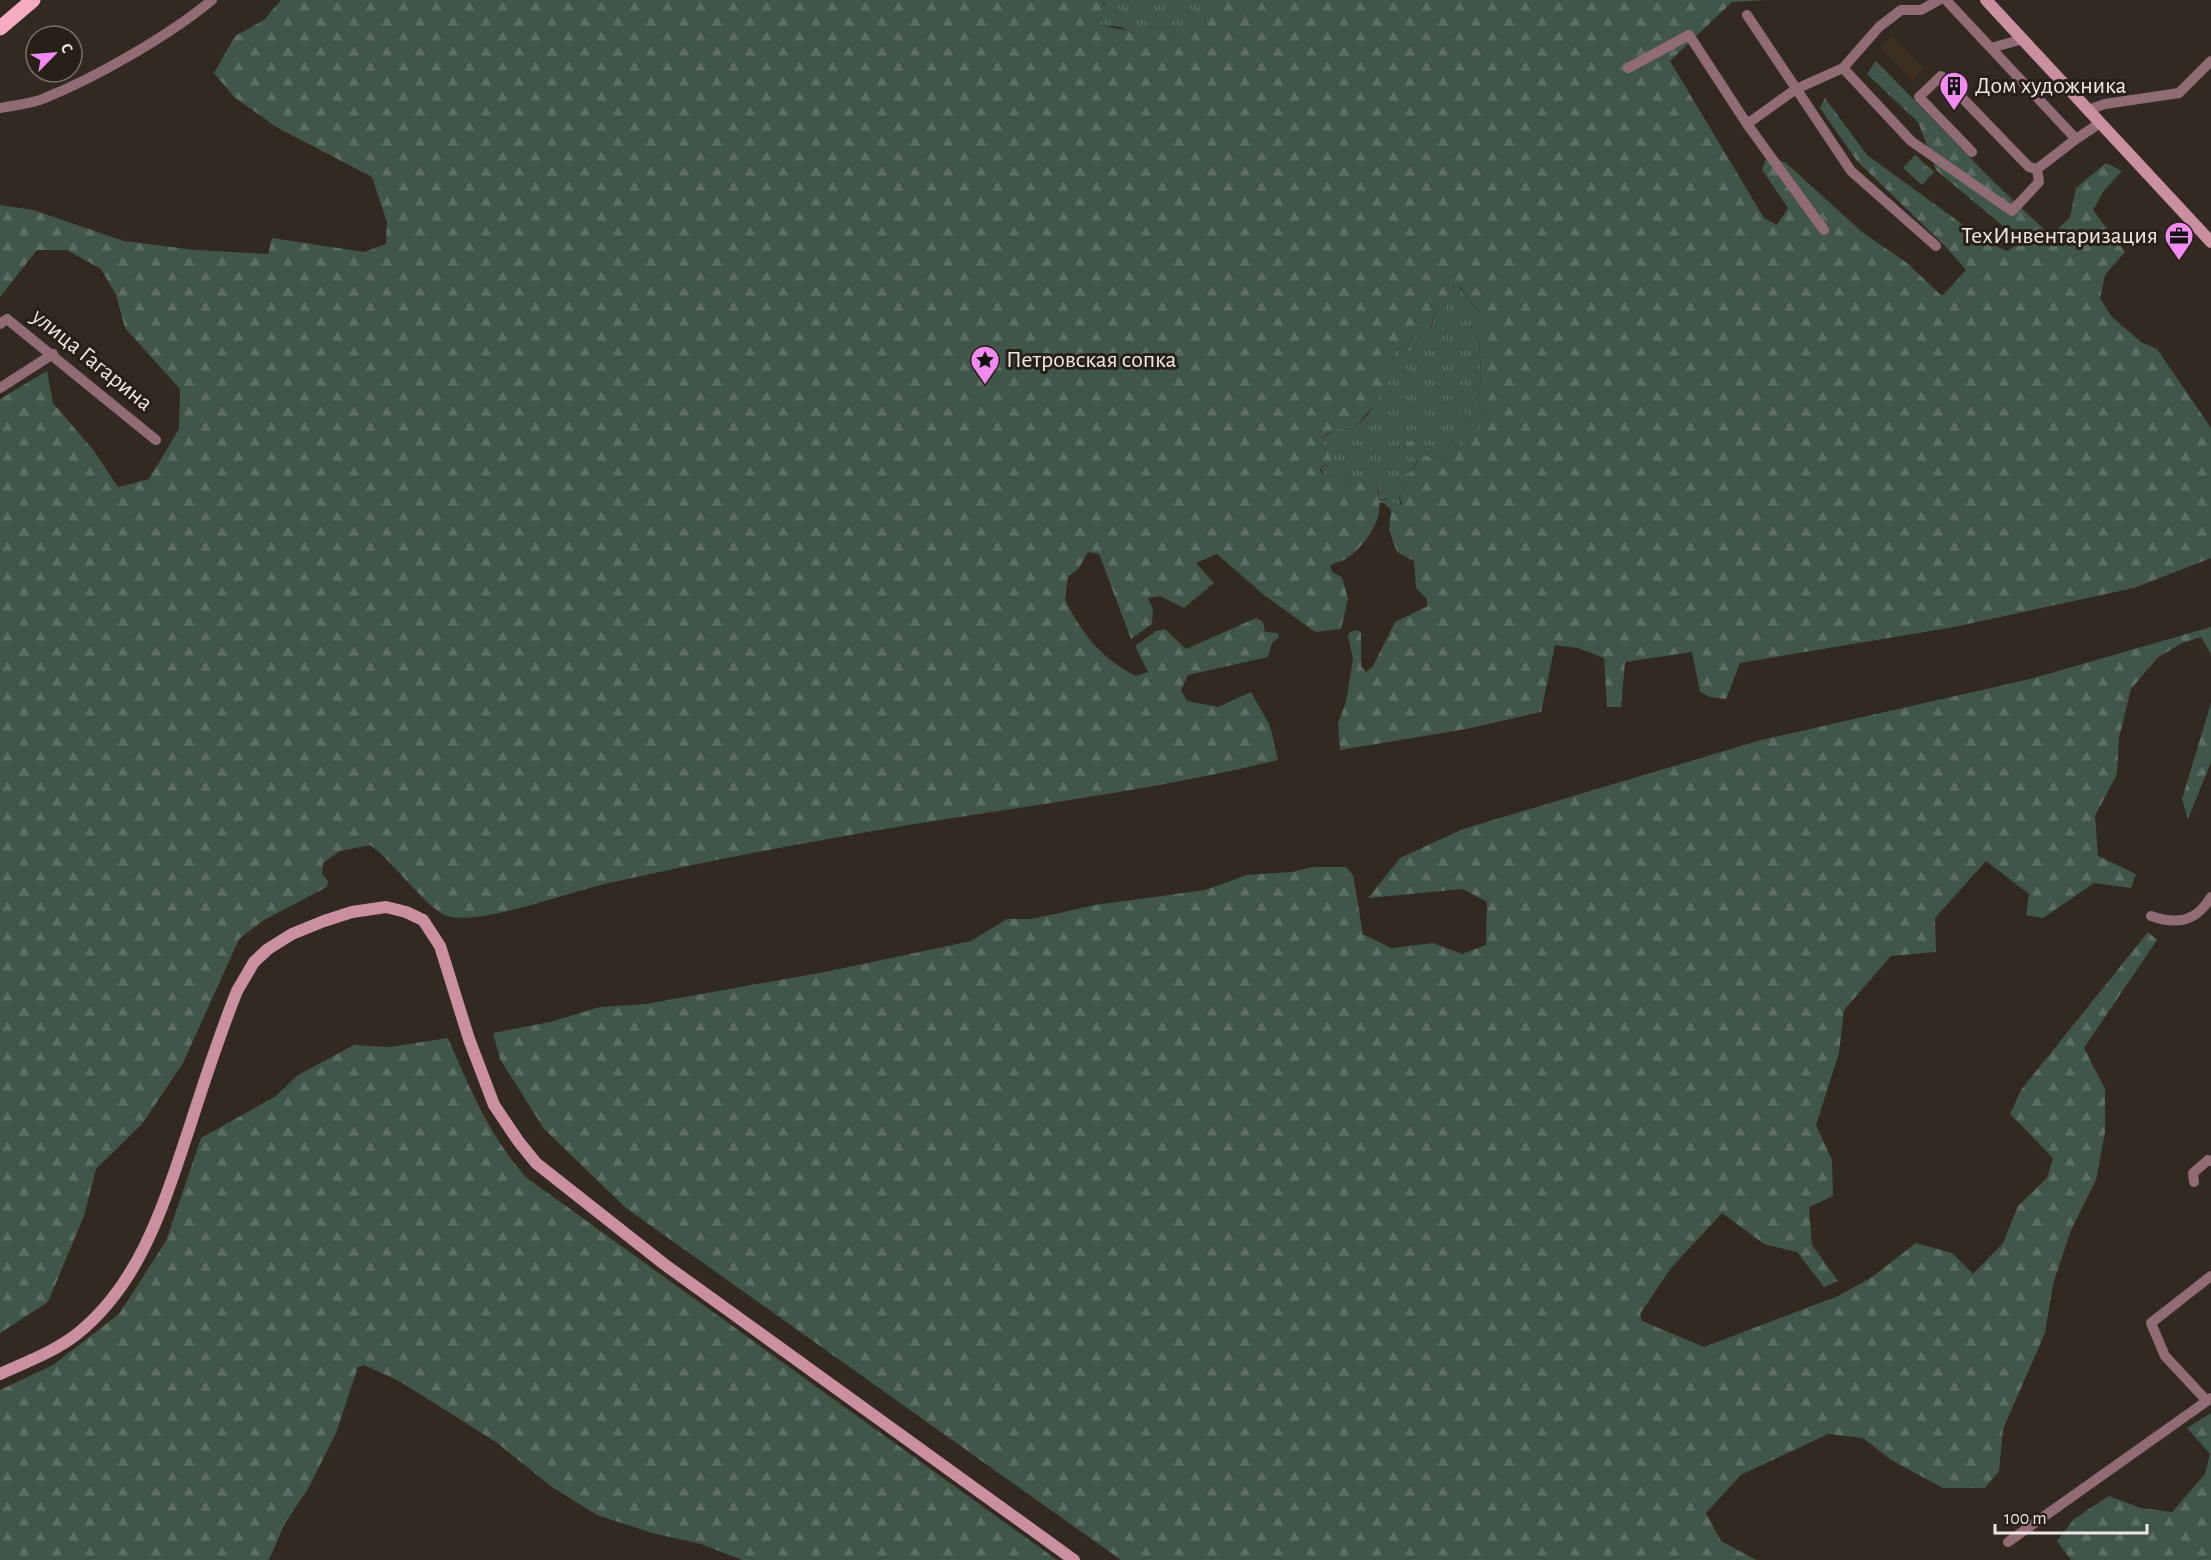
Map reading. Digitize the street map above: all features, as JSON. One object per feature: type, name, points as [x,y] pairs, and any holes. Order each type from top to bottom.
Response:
[{"type":"main road","points":[[0,28],[33,0]]},
{"type":"street","points":[[0,108],[44,99],[54,94],[122,59],[194,15],[212,0]]},
{"type":"street","points":[[1747,124],[1796,89],[1843,68],[1880,27],[1901,10],[1921,10],[1939,0]]},
{"type":"street","points":[[1946,0],[2076,139]]},
{"type":"street","points":[[1986,0],[2211,242]]},
{"type":"street","points":[[1747,15],[1851,171],[1936,246]]},
{"type":"street","points":[[1628,68],[1689,35],[1747,124],[1824,230]]},
{"type":"street","points":[[1991,48],[2023,39]]},
{"type":"street","points":[[2088,110],[2105,104],[2179,93],[2211,61]]},
{"type":"street","points":[[1843,68],[1911,141],[1992,196],[2006,209],[2012,211],[2039,182],[2037,169]]},
{"type":"street","points":[[1972,152],[1919,97],[1941,76],[2030,167],[2037,169]]},
{"type":"street","points":[[2037,169],[2100,123]]},
{"type":"street","name":"улица Гагарина","points":[[0,324],[7,319],[53,354],[156,440]]},
{"type":"street","points":[[0,388],[53,354]]},
{"type":"street","points":[[2151,916],[2171,923],[2185,919],[2203,910],[2211,897]]},
{"type":"street","points":[[0,1374],[61,1346],[77,1334],[106,1306],[133,1270],[149,1241],[164,1203],[232,1003],[254,962],[278,943],[324,921],[363,910],[392,908],[423,920],[435,936],[488,1091],[505,1123],[536,1163],[672,1270],[1074,1560]]},
{"type":"street","points":[[2194,1182],[2193,1173],[2196,1168],[2211,1161]]},
{"type":"street","points":[[2008,1542],[2209,1400],[2165,1356],[2151,1323],[2211,1276]]},
{"type":"shaded area","points":[[1892,36],[1924,69],[1913,81],[1880,47]]},
{"type":"green space","points":[[281,0],[1102,0],[1105,7],[1100,21],[1102,25],[1133,31],[1164,27],[1183,46],[1191,48],[1192,25],[1204,27],[1206,0],[1235,0],[1241,3],[1250,22],[1262,0],[1768,0],[1732,2],[1670,61],[1764,218],[1777,225],[1788,208],[1762,170],[1767,156],[1786,163],[1862,232],[1907,263],[1942,296],[1966,270],[1945,246],[1857,161],[1820,108],[1825,98],[1867,155],[1984,240],[2007,251],[2022,242],[1936,170],[1918,122],[1867,74],[1876,61],[1993,181],[2051,236],[2070,217],[2076,188],[2106,163],[2122,171],[2103,192],[2093,210],[2125,252],[2105,275],[2100,298],[2112,317],[2141,342],[2157,349],[2211,428],[2211,558],[2134,588],[1954,627],[1740,663],[1726,699],[1710,697],[1700,692],[1692,652],[1625,662],[1621,707],[1607,707],[1604,658],[1578,648],[1555,645],[1541,712],[1466,729],[1340,750],[1338,723],[1346,702],[1353,659],[1348,636],[1350,632],[1358,630],[1361,633],[1361,666],[1366,672],[1373,666],[1395,622],[1428,606],[1426,598],[1416,588],[1414,561],[1397,552],[1389,530],[1391,510],[1384,503],[1379,503],[1378,518],[1365,541],[1353,554],[1330,566],[1333,573],[1342,577],[1348,599],[1341,629],[1315,632],[1264,595],[1217,554],[1196,563],[1214,583],[1184,608],[1160,596],[1148,598],[1153,610],[1152,624],[1131,639],[1099,554],[1088,552],[1079,568],[1068,577],[1065,600],[1078,624],[1094,644],[1113,662],[1136,676],[1148,672],[1135,646],[1156,631],[1165,629],[1186,649],[1256,618],[1263,622],[1265,632],[1278,633],[1279,637],[1272,643],[1268,657],[1188,675],[1181,690],[1187,701],[1218,707],[1251,692],[1270,726],[1278,760],[1157,785],[866,832],[735,856],[605,884],[502,912],[462,918],[447,916],[439,912],[370,845],[340,851],[323,863],[322,874],[328,881],[327,887],[264,920],[239,939],[183,1063],[142,1124],[96,1169],[84,1216],[48,1302],[0,1333],[0,399],[47,371],[53,403],[94,451],[118,487],[149,479],[179,429],[180,389],[125,328],[116,295],[101,269],[67,250],[37,250],[0,297],[0,205],[33,210],[124,241],[195,250],[268,254],[272,238],[364,252],[386,244],[387,222],[372,177],[278,128],[234,97],[214,73],[235,36],[264,20]],"holes":[[[1454,285],[1461,288],[1483,319],[1479,334],[1481,380],[1478,409],[1484,421],[1483,428],[1479,429],[1467,412],[1462,412],[1460,416],[1467,427],[1465,447],[1457,450],[1451,440],[1448,443],[1449,452],[1442,457],[1426,456],[1415,440],[1406,442],[1405,451],[1416,459],[1416,464],[1406,474],[1406,487],[1399,495],[1402,504],[1400,506],[1389,500],[1378,500],[1378,486],[1325,475],[1320,470],[1321,466],[1331,465],[1334,459],[1321,443],[1323,438],[1334,430],[1354,429],[1384,389],[1397,351],[1400,348],[1410,351],[1415,348],[1416,324],[1421,322],[1431,327],[1434,314],[1446,309],[1445,299],[1451,295]]]},
{"type":"green space","points":[[1102,0],[1206,0],[1204,27],[1192,26],[1191,48],[1183,47],[1164,27],[1133,33],[1120,27],[1102,25],[1100,22],[1105,4]]},
{"type":"green space","points":[[1235,0],[1262,0],[1250,22],[1241,3]]},
{"type":"green space","points":[[1915,155],[1934,172],[1922,185],[1903,168]]},
{"type":"green space","points":[[1455,285],[1461,289],[1483,319],[1479,334],[1481,380],[1478,409],[1484,421],[1483,428],[1479,429],[1464,411],[1460,416],[1467,427],[1465,447],[1457,450],[1452,441],[1448,444],[1449,452],[1442,457],[1426,456],[1415,440],[1404,446],[1406,452],[1416,459],[1416,464],[1406,474],[1406,487],[1399,495],[1401,506],[1386,499],[1378,500],[1379,487],[1325,475],[1320,467],[1331,465],[1334,460],[1321,443],[1322,439],[1334,429],[1354,429],[1368,414],[1382,391],[1395,351],[1401,348],[1410,351],[1414,349],[1415,324],[1421,322],[1432,327],[1434,314],[1446,309],[1445,299]]},
{"type":"green space","points":[[2211,627],[2211,654],[2201,637],[2182,643],[2157,658],[2131,689],[2119,738],[2117,774],[2095,816],[2098,856],[2136,874],[2131,888],[2094,883],[2043,918],[2026,915],[2029,894],[1986,861],[1935,918],[1936,952],[1891,956],[1844,1010],[1839,1053],[1816,1125],[1832,1160],[1833,1196],[1809,1207],[1812,1245],[1838,1281],[1824,1287],[1797,1252],[1764,1244],[1722,1213],[1671,1268],[1640,1314],[1642,1321],[1704,1347],[1838,1296],[1872,1277],[1916,1243],[1952,1253],[1973,1274],[2003,1243],[2018,1206],[2047,1178],[2053,1158],[2010,1114],[2021,1090],[2148,932],[2157,940],[2084,1048],[2105,1089],[2105,1132],[2096,1180],[2071,1230],[2053,1284],[2045,1333],[2003,1429],[1999,1471],[1985,1488],[1943,1488],[1891,1460],[1863,1438],[1828,1434],[1741,1475],[1706,1513],[1721,1541],[1756,1560],[1121,1560],[626,1208],[544,1129],[500,1059],[493,1033],[550,1022],[600,1007],[646,1004],[830,971],[971,941],[1007,919],[1032,919],[1095,905],[1205,890],[1247,875],[1292,872],[1313,867],[1346,867],[1353,875],[1363,934],[1391,948],[1433,943],[1462,954],[1486,945],[1487,902],[1463,889],[1368,898],[1400,858],[1463,829],[1761,740],[2030,679]]},
{"type":"green space","points":[[2211,703],[2211,762],[2188,819],[2182,799]]},
{"type":"green space","points":[[448,1038],[491,1129],[527,1178],[1057,1560],[742,1560],[701,1544],[652,1533],[597,1515],[552,1487],[496,1442],[399,1381],[364,1365],[358,1367],[336,1433],[308,1489],[285,1523],[269,1560],[0,1560],[0,1390],[53,1365],[119,1314],[166,1241],[201,1138],[276,1096],[298,1075],[354,1045],[389,1047]]},
{"type":"green space","points":[[2211,1413],[2211,1560],[2071,1560],[2057,1541],[2074,1519],[2109,1496],[2141,1508],[2172,1512],[2205,1474],[2210,1454],[2187,1428]]},
{"type":"place","name":"Дом художника","points":[[1954,112]]},
{"type":"place","name":"ТехИнвентаризация","points":[[2179,262]]},
{"type":"place","name":"Петровская сопка","points":[[985,386]]}]
